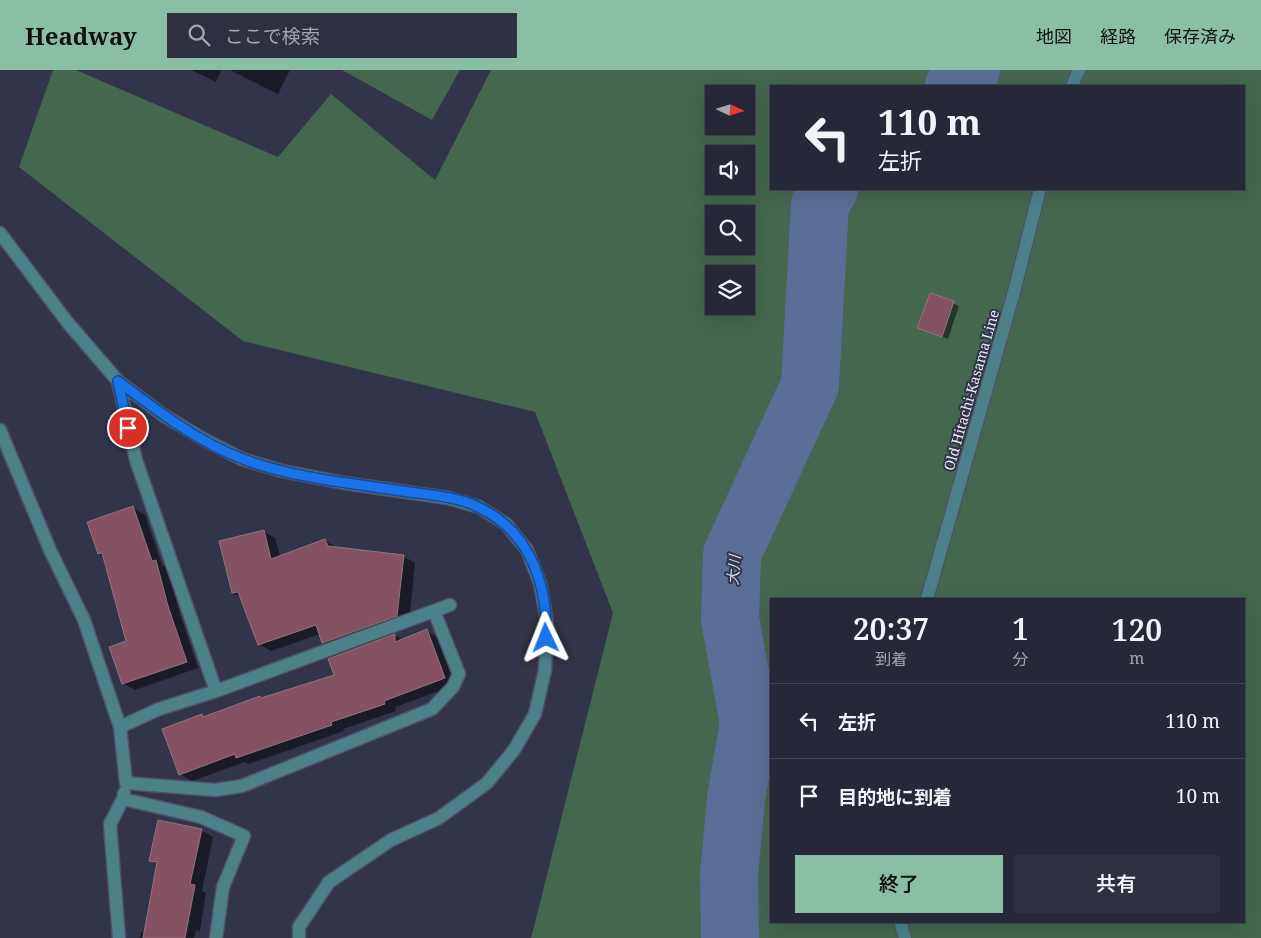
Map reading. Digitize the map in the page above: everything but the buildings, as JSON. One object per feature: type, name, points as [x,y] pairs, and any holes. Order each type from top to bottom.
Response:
[{"type":"street","points":[[1072,85],[1079,70]]},
{"type":"street","name":"Old Hitachi-Kasama Line","points":[[927,598],[1014,292],[1040,190]]},
{"type":"street","points":[[0,233],[68,323],[118,381],[163,415],[203,439],[242,459],[282,471],[448,498],[479,507],[506,524],[527,550],[540,583],[547,622],[545,670],[535,714],[514,750],[487,783],[439,818],[391,840],[329,882],[299,927],[299,938]]},
{"type":"street","points":[[118,381],[136,460],[216,691]]},
{"type":"street","points":[[0,430],[50,550],[84,620],[120,727],[126,783],[123,799],[110,824],[119,938]]},
{"type":"street","points":[[120,727],[159,709],[216,691],[450,605]]},
{"type":"street","points":[[126,783],[215,790],[242,786],[432,709],[453,687],[459,674],[434,611]]},
{"type":"street","points":[[123,799],[201,817],[244,836],[223,887],[216,938]]},
{"type":"street","points":[[901,923],[905,938]]},
{"type":"green space","points":[[53,70],[76,70],[278,157],[331,94],[435,180],[491,70],[1261,70],[1261,938],[531,938],[613,613],[535,412],[243,341],[19,167]]},
{"type":"green space","points":[[342,70],[460,70],[432,120]]},
{"type":"waterway","name":"大川","points":[[955,85],[971,70]]},
{"type":"waterway","name":"大川","points":[[730,938],[729,875],[736,799],[749,723],[730,619],[732,554],[810,385],[820,204],[828,190]]},
{"type":"route","points":[[128,428],[118,381],[163,415],[203,439],[242,459],[282,471],[448,498],[479,507],[506,524],[527,550],[540,583],[547,622],[546,638]]}]
